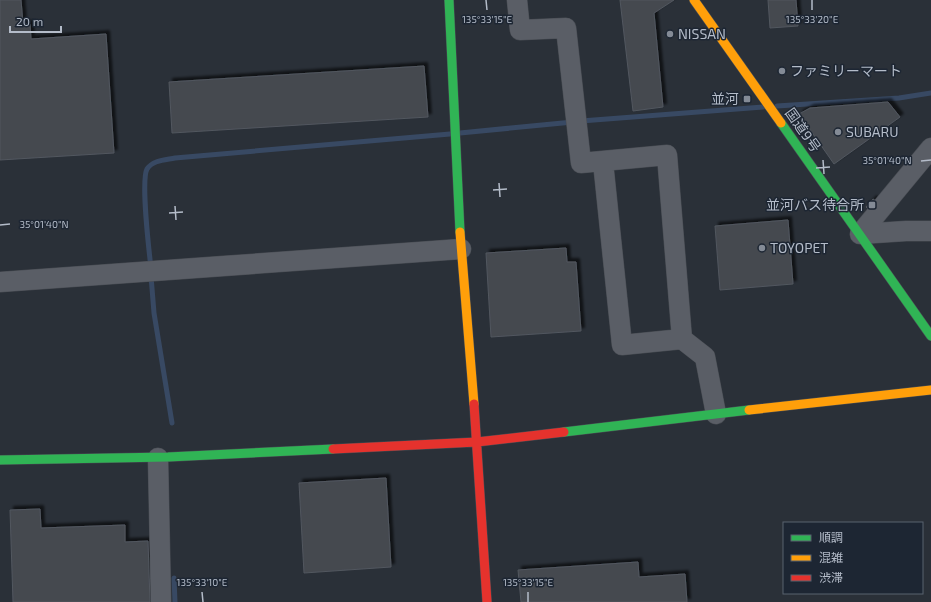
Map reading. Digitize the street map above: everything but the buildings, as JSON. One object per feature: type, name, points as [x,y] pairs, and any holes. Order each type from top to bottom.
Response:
[{"type":"main road","points":[[449,0],[461,249],[477,442],[487,602]]},
{"type":"main road","name":"国道9号","points":[[694,0],[931,336]]},
{"type":"main road","points":[[0,460],[158,458],[477,442],[931,390]]},
{"type":"street","points":[[517,0],[520,30],[566,28],[580,164],[667,155],[682,339]]},
{"type":"street","points":[[860,234],[931,148]]},
{"type":"street","points":[[603,162],[622,345],[682,339],[705,357],[716,414]]},
{"type":"street","points":[[860,234],[931,231]]},
{"type":"street","points":[[0,282],[461,249]]},
{"type":"street","points":[[158,458],[160,602]]},
{"type":"waterway","points":[[777,106],[899,98],[931,93]]},
{"type":"waterway","points":[[581,121],[763,107]]},
{"type":"waterway","points":[[460,133],[573,122]]},
{"type":"waterway","points":[[151,268],[146,216],[145,176],[147,169],[156,162],[175,158],[450,134]]},
{"type":"waterway","points":[[151,276],[154,313],[172,423]]},
{"type":"waterway","points":[[174,578],[175,602]]},
{"type":"traffic: fast","points":[[449,0],[460,232]]},
{"type":"traffic: fast","points":[[781,123],[931,336]]},
{"type":"traffic: fast","points":[[564,432],[749,410]]},
{"type":"traffic: fast","points":[[0,460],[168,457],[333,449]]},
{"type":"traffic: slow","points":[[694,0],[781,123]]},
{"type":"traffic: slow","points":[[460,232],[474,404]]},
{"type":"traffic: slow","points":[[749,410],[931,390]]},
{"type":"traffic: jam","points":[[474,404],[487,602]]},
{"type":"traffic: jam","points":[[333,449],[477,442],[564,432]]},
{"type":"place","name":"NISSAN","points":[[670,34]]},
{"type":"place","name":"ファミリーマート","points":[[782,71]]},
{"type":"place","name":"並河","points":[[747,99]]},
{"type":"place","name":"SUBARU","points":[[838,132]]},
{"type":"place","name":"並河バス待合所","points":[[872,205]]},
{"type":"place","name":"TOYOPET","points":[[762,248]]}]
